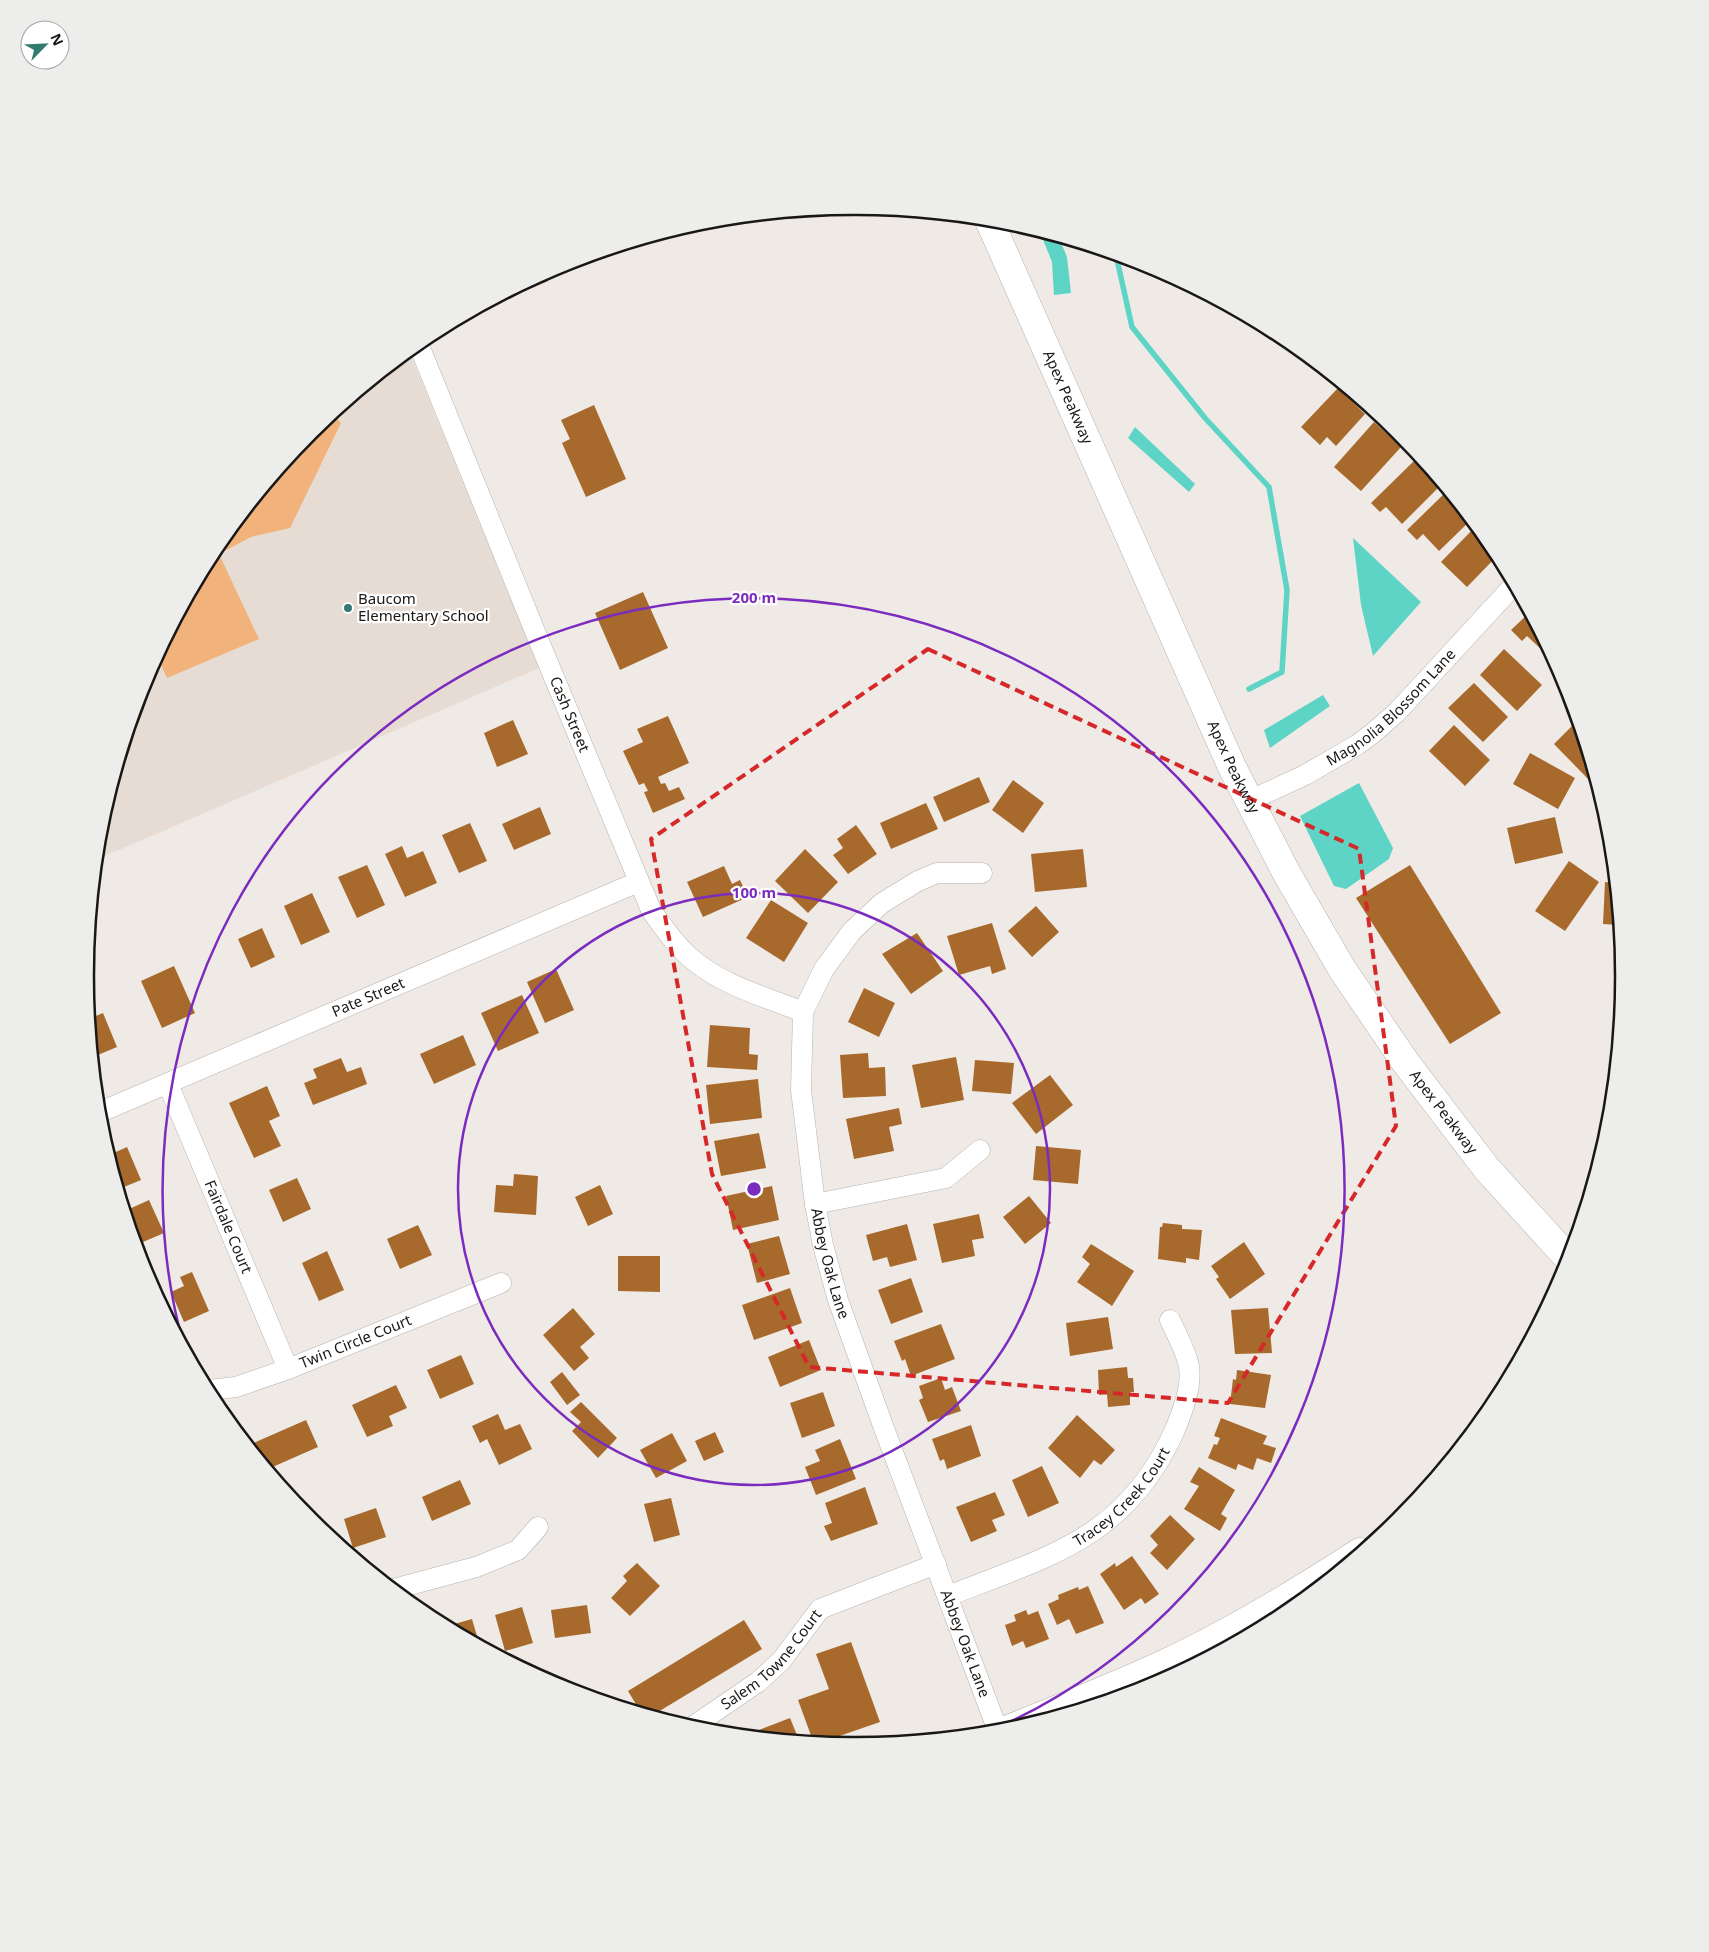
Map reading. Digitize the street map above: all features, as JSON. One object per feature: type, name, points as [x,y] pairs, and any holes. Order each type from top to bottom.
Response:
[{"type":"main road","name":"Apex Peakway","points":[[993,228],[1249,801],[1287,874],[1342,969],[1406,1064],[1487,1169],[1563,1252]]},
{"type":"main road","points":[[1065,1706],[1166,1663],[1215,1638],[1330,1570]]},
{"type":"street","name":"Cash Street","points":[[421,351],[638,882],[652,910],[665,930],[692,959],[709,972],[729,983],[803,1012]]},
{"type":"street","name":"Magnolia Blossom Lane","points":[[1249,801],[1305,775],[1349,750],[1373,733],[1397,712],[1509,590]]},
{"type":"street","name":"Abbey Oak Lane","points":[[982,873],[938,873],[918,881],[882,903],[852,931],[836,950],[803,1012],[802,1098],[815,1204],[823,1245],[838,1300],[882,1423],[995,1723]]},
{"type":"street","name":"Pate Street","points":[[106,1110],[638,882]]},
{"type":"street","name":"Fairdale Court","points":[[168,1084],[288,1369]]},
{"type":"street","points":[[815,1204],[946,1178],[980,1150]]},
{"type":"street","name":"Twin Circle Court","points":[[216,1389],[236,1387],[288,1369],[501,1283]]},
{"type":"street","name":"Tracey Creek Court","points":[[948,1596],[1051,1556],[1074,1543],[1107,1522],[1145,1484],[1163,1454],[1181,1416],[1188,1383],[1188,1363],[1170,1320]]},
{"type":"street","points":[[401,1587],[476,1567],[518,1550],[538,1527]]},
{"type":"street","name":"Salem Towne Court","points":[[701,1721],[758,1682],[781,1661],[820,1610],[936,1564]]},
{"type":"highlighted area","points":[[928,649],[1359,849],[1396,1126],[1228,1403],[809,1367],[712,1174],[651,839]]},
{"type":"shaded area","name":"Baucom Elementary School","points":[[412,357],[539,668],[103,857],[108,828],[134,731],[172,640],[222,553],[283,474],[317,438],[353,404]]},
{"type":"shaded area","points":[[337,419],[341,423],[290,528],[251,537],[223,552],[283,474]]},
{"type":"shaded area","points":[[220,556],[259,639],[167,678],[161,665],[172,640]]},
{"type":"water","points":[[1043,239],[1062,244],[1067,257],[1071,293],[1054,295],[1052,262]]},
{"type":"water","points":[[1135,427],[1195,484],[1189,492],[1128,438]]},
{"type":"water","points":[[1353,538],[1421,602],[1373,656],[1361,605]]},
{"type":"water","points":[[1323,695],[1330,706],[1270,748],[1264,730]]},
{"type":"water","points":[[1359,783],[1393,848],[1389,859],[1346,889],[1334,886],[1300,816]]},
{"type":"building","points":[[1338,388],[1365,414],[1336,446],[1327,437],[1320,445],[1301,427]]},
{"type":"building","points":[[594,405],[626,479],[586,497],[562,443],[570,439],[561,420]]},
{"type":"building","points":[[1374,422],[1401,447],[1361,491],[1334,467]]},
{"type":"building","points":[[1414,461],[1438,488],[1402,524],[1386,507],[1380,512],[1371,503]]},
{"type":"building","points":[[1443,495],[1466,525],[1439,551],[1423,534],[1417,540],[1407,530]]},
{"type":"building","points":[[1471,531],[1492,561],[1467,587],[1441,562]]},
{"type":"building","points":[[643,592],[668,648],[620,670],[595,613]]},
{"type":"building","points":[[1525,617],[1541,649],[1527,636],[1522,641],[1511,630]]},
{"type":"building","points":[[1504,649],[1542,685],[1517,711],[1480,675]]},
{"type":"building","points":[[1474,683],[1508,717],[1483,742],[1448,708]]},
{"type":"building","points":[[668,716],[689,763],[658,777],[661,784],[665,783],[669,791],[679,787],[685,799],[653,813],[644,792],[648,791],[644,783],[639,785],[623,751],[643,742],[637,729]]},
{"type":"building","points":[[513,720],[528,754],[497,767],[484,733]]},
{"type":"building","points":[[1454,725],[1490,760],[1465,786],[1429,751]]},
{"type":"building","points":[[1573,725],[1589,780],[1554,744]]},
{"type":"building","points":[[1530,753],[1575,778],[1558,809],[1513,784]]},
{"type":"building","points":[[979,777],[990,802],[944,822],[933,797]]},
{"type":"building","points":[[1013,780],[1044,803],[1023,833],[992,810]]},
{"type":"building","points":[[926,803],[938,829],[891,849],[880,823]]},
{"type":"building","points":[[540,807],[551,834],[514,850],[502,824]]},
{"type":"building","points":[[1555,817],[1563,853],[1515,864],[1507,828]]},
{"type":"building","points":[[470,823],[487,861],[459,873],[442,835]]},
{"type":"building","points":[[856,825],[877,854],[848,874],[833,855],[843,848],[837,839]]},
{"type":"building","points":[[402,846],[407,858],[423,851],[437,883],[405,897],[385,854]]},
{"type":"building","points":[[805,849],[838,882],[808,913],[775,881]]},
{"type":"building","points":[[1083,849],[1087,887],[1035,892],[1031,854]]},
{"type":"building","points":[[1569,861],[1599,882],[1565,931],[1535,911]]},
{"type":"building","points":[[367,865],[385,905],[357,918],[338,877]]},
{"type":"building","points":[[1410,865],[1501,1013],[1450,1044],[1356,898]]},
{"type":"building","points":[[724,866],[732,884],[740,880],[748,897],[703,917],[687,882]]},
{"type":"building","points":[[1605,882],[1610,882],[1614,925],[1603,924]]},
{"type":"building","points":[[312,893],[330,932],[301,945],[284,906]]},
{"type":"building","points":[[771,900],[808,923],[784,962],[746,938]]},
{"type":"building","points":[[1036,906],[1059,932],[1032,957],[1008,931]]},
{"type":"building","points":[[992,923],[1006,969],[992,974],[990,966],[959,975],[947,936]]},
{"type":"building","points":[[262,928],[275,957],[251,968],[238,939]]},
{"type":"building","points":[[917,933],[943,971],[911,994],[882,954]]},
{"type":"building","points":[[174,966],[195,1013],[162,1028],[141,981]]},
{"type":"building","points":[[556,969],[574,1010],[545,1023],[527,982]]},
{"type":"building","points":[[864,988],[895,1003],[879,1037],[848,1022]]},
{"type":"building","points":[[522,995],[539,1033],[498,1051],[481,1013]]},
{"type":"building","points":[[103,1013],[117,1047],[98,1055],[95,1026],[95,1016]]},
{"type":"building","points":[[710,1025],[750,1028],[749,1054],[758,1055],[757,1070],[707,1067]]},
{"type":"building","points":[[463,1035],[476,1065],[434,1084],[420,1054]]},
{"type":"building","points":[[868,1053],[869,1068],[885,1067],[886,1096],[843,1098],[840,1055]]},
{"type":"building","points":[[956,1057],[964,1100],[921,1108],[912,1065]]},
{"type":"building","points":[[341,1058],[347,1072],[361,1067],[367,1084],[313,1105],[304,1083],[317,1078],[313,1069]]},
{"type":"building","points":[[975,1060],[1014,1063],[1011,1094],[972,1091]]},
{"type":"building","points":[[1050,1075],[1073,1105],[1036,1134],[1012,1103]]},
{"type":"building","points":[[758,1079],[762,1118],[710,1124],[706,1085]]},
{"type":"building","points":[[267,1086],[280,1116],[269,1121],[281,1146],[254,1158],[229,1103]]},
{"type":"building","points":[[899,1108],[902,1124],[889,1127],[894,1151],[854,1159],[846,1119]]},
{"type":"building","points":[[759,1133],[766,1168],[721,1176],[714,1141]]},
{"type":"building","points":[[1036,1146],[1081,1150],[1078,1184],[1033,1180]]},
{"type":"building","points":[[127,1147],[141,1180],[124,1187],[115,1152]]},
{"type":"building","points":[[514,1174],[538,1176],[536,1215],[494,1212],[496,1185],[513,1186]]},
{"type":"building","points":[[297,1178],[311,1209],[283,1222],[269,1190]]},
{"type":"building","points":[[600,1185],[613,1214],[588,1226],[575,1197]]},
{"type":"building","points":[[772,1186],[779,1220],[733,1230],[726,1196]]},
{"type":"building","points":[[1029,1196],[1051,1223],[1025,1244],[1003,1217]]},
{"type":"building","points":[[149,1200],[164,1233],[142,1242],[130,1209]]},
{"type":"building","points":[[979,1214],[984,1238],[972,1240],[975,1256],[942,1263],[933,1224]]},
{"type":"building","points":[[1163,1223],[1182,1225],[1182,1229],[1202,1230],[1199,1260],[1186,1258],[1186,1263],[1158,1259],[1160,1227],[1162,1227]]},
{"type":"building","points":[[907,1224],[917,1260],[890,1267],[887,1257],[873,1261],[866,1235]]},
{"type":"building","points":[[418,1225],[432,1255],[400,1269],[387,1239]]},
{"type":"building","points":[[779,1236],[790,1274],[757,1283],[747,1244]]},
{"type":"building","points":[[1244,1242],[1265,1274],[1230,1299],[1216,1279],[1219,1277],[1211,1266]]},
{"type":"building","points":[[1091,1244],[1134,1271],[1112,1306],[1077,1282],[1090,1264],[1082,1257]]},
{"type":"building","points":[[327,1251],[344,1290],[319,1301],[302,1263]]},
{"type":"building","points":[[618,1256],[660,1256],[660,1292],[618,1291]]},
{"type":"building","points":[[192,1272],[209,1311],[184,1322],[171,1292],[184,1286],[180,1277]]},
{"type":"building","points":[[911,1278],[923,1312],[891,1324],[878,1290]]},
{"type":"building","points":[[790,1288],[802,1323],[754,1340],[742,1305]]},
{"type":"building","points":[[573,1308],[595,1334],[580,1347],[589,1358],[574,1371],[543,1335]]},
{"type":"building","points":[[1268,1308],[1272,1353],[1235,1354],[1231,1310]]},
{"type":"building","points":[[1108,1317],[1113,1349],[1070,1356],[1066,1323]]},
{"type":"building","points":[[941,1324],[955,1359],[911,1376],[905,1359],[902,1361],[894,1341]]},
{"type":"building","points":[[809,1340],[821,1370],[780,1387],[768,1357]]},
{"type":"building","points":[[461,1355],[474,1384],[440,1399],[427,1370]]},
{"type":"building","points":[[1127,1367],[1128,1378],[1133,1378],[1134,1392],[1130,1392],[1130,1405],[1108,1407],[1107,1394],[1099,1395],[1098,1370]]},
{"type":"building","points":[[1237,1370],[1271,1375],[1265,1408],[1230,1404],[1233,1379],[1236,1380]]},
{"type":"building","points":[[562,1372],[580,1395],[567,1405],[550,1382]]},
{"type":"building","points":[[941,1378],[945,1390],[952,1387],[961,1411],[928,1422],[919,1400],[923,1398],[919,1386]]},
{"type":"building","points":[[396,1385],[407,1408],[389,1416],[393,1426],[367,1437],[352,1405]]},
{"type":"building","points":[[823,1392],[835,1426],[802,1438],[790,1403]]},
{"type":"building","points":[[581,1402],[617,1438],[598,1458],[572,1431],[581,1422],[570,1412]]},
{"type":"building","points":[[498,1414],[505,1430],[520,1424],[532,1449],[499,1465],[487,1439],[480,1443],[472,1426]]},
{"type":"building","points":[[1077,1415],[1115,1450],[1101,1465],[1094,1460],[1080,1478],[1048,1448]]},
{"type":"building","points":[[1221,1418],[1267,1436],[1263,1444],[1276,1448],[1271,1463],[1257,1458],[1253,1470],[1238,1464],[1236,1470],[1208,1458],[1214,1444],[1217,1445],[1220,1438],[1214,1436]]},
{"type":"building","points":[[306,1420],[318,1447],[274,1467],[254,1443]]},
{"type":"building","points":[[971,1425],[981,1456],[947,1469],[944,1459],[940,1461],[932,1439]]},
{"type":"building","points":[[715,1432],[724,1452],[704,1461],[695,1441]]},
{"type":"building","points":[[672,1433],[687,1461],[656,1478],[640,1450]]},
{"type":"building","points":[[840,1439],[856,1479],[816,1495],[805,1467],[820,1461],[815,1450]]},
{"type":"building","points":[[1042,1466],[1059,1503],[1028,1517],[1012,1480]]},
{"type":"building","points":[[1199,1467],[1235,1490],[1221,1514],[1227,1518],[1220,1531],[1184,1509],[1199,1486],[1190,1482]]},
{"type":"building","points":[[460,1480],[471,1504],[432,1521],[422,1497]]},
{"type":"building","points":[[865,1487],[878,1524],[831,1541],[824,1526],[832,1523],[825,1503]]},
{"type":"building","points":[[995,1492],[1005,1515],[992,1520],[997,1531],[971,1542],[956,1507]]},
{"type":"building","points":[[671,1498],[680,1535],[654,1542],[644,1504]]},
{"type":"building","points":[[376,1508],[386,1537],[353,1548],[344,1519]]},
{"type":"building","points":[[1170,1515],[1195,1539],[1167,1570],[1150,1553],[1158,1545],[1150,1536]]},
{"type":"building","points":[[1132,1556],[1159,1594],[1145,1604],[1141,1598],[1124,1610],[1100,1574],[1115,1563],[1116,1567]]},
{"type":"building","points":[[637,1563],[660,1586],[630,1616],[611,1598],[627,1581],[623,1576]]},
{"type":"building","points":[[1088,1586],[1104,1623],[1076,1634],[1069,1619],[1057,1625],[1048,1604],[1059,1599],[1058,1595],[1078,1587],[1079,1590]]},
{"type":"building","points":[[587,1605],[591,1633],[555,1638],[551,1610]]},
{"type":"building","points":[[522,1607],[533,1643],[505,1651],[495,1615]]},
{"type":"building","points":[[1026,1610],[1028,1615],[1038,1611],[1049,1639],[1026,1648],[1023,1641],[1012,1646],[1005,1625],[1016,1621],[1014,1615]]},
{"type":"building","points":[[472,1619],[477,1637],[474,1635],[456,1624]]},
{"type":"building","points":[[744,1620],[762,1649],[659,1711],[636,1704],[628,1691]]},
{"type":"building","points":[[851,1642],[880,1722],[838,1736],[811,1735],[798,1700],[829,1689],[816,1654]]},
{"type":"building","points":[[790,1718],[797,1734],[758,1730]]},
{"type":"waterway","points":[[1118,263],[1132,327],[1205,418],[1269,487],[1287,590],[1282,672],[1249,689]]},
{"type":"place","name":"Baucom Elementary School","points":[[348,608]]}]
